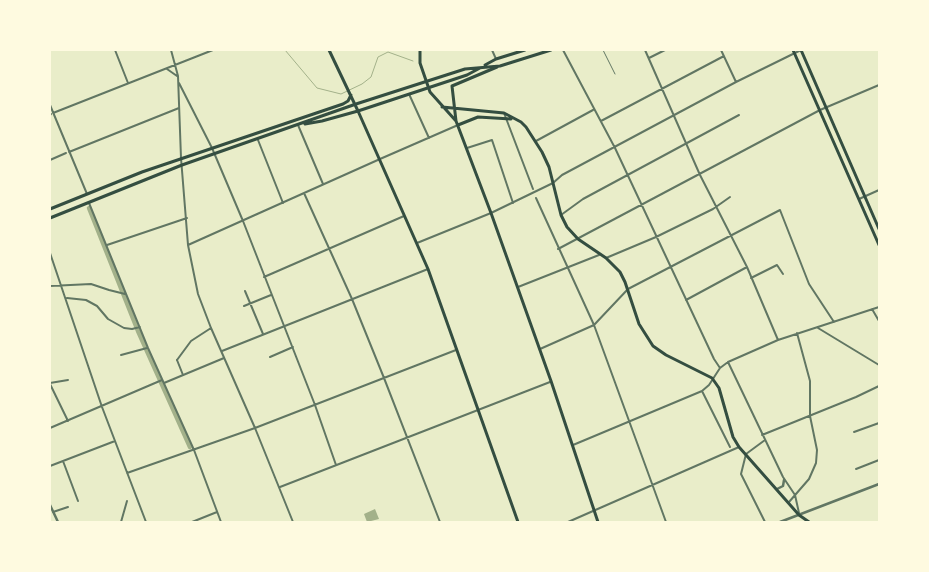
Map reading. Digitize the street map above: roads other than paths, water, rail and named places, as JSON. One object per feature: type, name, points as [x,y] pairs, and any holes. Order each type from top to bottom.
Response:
[{"type":"main road","points":[[330,50],[356,104],[428,269],[518,522]]},
{"type":"main road","points":[[420,50],[420,63],[428,88],[457,123]]},
{"type":"main road","points":[[287,123],[298,125],[322,121],[358,111],[467,75],[496,59],[525,50]]},
{"type":"main road","points":[[551,50],[500,66],[452,86],[454,108],[457,123],[540,349],[598,522]]},
{"type":"main road","points":[[801,50],[879,229]]},
{"type":"main road","points":[[793,52],[879,245]]},
{"type":"main road","points":[[50,218],[182,165],[258,140],[356,104],[465,69],[500,66]]},
{"type":"main road","points":[[50,209],[181,158],[343,104],[348,101],[351,95]]},
{"type":"main road","points":[[442,107],[504,113],[526,127],[536,141],[549,167],[561,215],[567,227],[578,239],[601,254],[620,272],[640,324],[653,346],[666,356],[712,378],[719,388],[733,436],[739,447],[799,515],[809,522]]},
{"type":"main road","points":[[457,123],[478,117],[514,120]]},
{"type":"street","points":[[115,50],[128,83]]},
{"type":"street","points":[[171,50],[178,76],[178,108],[188,245],[198,294],[293,522]]},
{"type":"street","points":[[51,114],[213,50]]},
{"type":"street","points":[[492,50],[496,59]]},
{"type":"street","points":[[563,50],[593,110],[615,148],[714,359],[720,368]]},
{"type":"street","points":[[645,50],[686,144],[747,268],[778,340]]},
{"type":"street","points":[[649,58],[665,50]]},
{"type":"street","points":[[721,50],[736,82]]},
{"type":"street","points":[[416,243],[491,213],[553,183],[562,175],[793,52],[801,50]]},
{"type":"street","points":[[600,121],[724,56]]},
{"type":"street","points":[[167,69],[178,76]]},
{"type":"street","points":[[178,81],[212,148],[243,221],[293,347],[336,465]]},
{"type":"street","points":[[558,249],[820,110],[879,85]]},
{"type":"street","points":[[409,94],[429,138]]},
{"type":"street","points":[[50,105],[51,114],[70,152],[87,194]]},
{"type":"street","points":[[70,152],[178,108]]},
{"type":"street","points":[[536,141],[593,110]]},
{"type":"street","points":[[504,113],[533,189]]},
{"type":"street","points":[[561,215],[583,200],[739,114]]},
{"type":"street","points":[[188,245],[429,138],[457,123]]},
{"type":"street","points":[[298,125],[323,184]]},
{"type":"street","points":[[258,140],[283,203]]},
{"type":"street","points":[[467,148],[492,140],[513,203]]},
{"type":"street","points":[[50,160],[66,153]]},
{"type":"street","points":[[859,198],[879,190]]},
{"type":"street","points":[[304,193],[352,300],[440,522]]},
{"type":"street","points":[[606,258],[656,237],[730,197]]},
{"type":"street","points":[[536,198],[594,325],[666,522]]},
{"type":"street","points":[[88,202],[148,348],[194,450],[221,522]]},
{"type":"street","points":[[540,349],[594,325],[628,289],[780,210],[809,284],[834,322]]},
{"type":"street","points":[[264,277],[404,216]]},
{"type":"street","points":[[107,245],[187,218]]},
{"type":"street","points":[[50,253],[102,407],[146,522]]},
{"type":"street","points":[[518,287],[601,254]]},
{"type":"street","points":[[751,278],[777,265],[783,274]]},
{"type":"street","points":[[686,300],[747,268]]},
{"type":"street","points":[[222,351],[428,269]]},
{"type":"street","points":[[50,286],[91,284],[125,294]]},
{"type":"street","points":[[245,291],[263,334]]},
{"type":"street","points":[[244,306],[272,296]]},
{"type":"street","points":[[66,298],[86,300],[98,306],[108,319],[124,328],[140,327]]},
{"type":"street","points":[[572,445],[702,391],[709,385],[720,368],[728,362],[797,333],[818,328],[879,307]]},
{"type":"street","points":[[872,310],[879,321]]},
{"type":"street","points":[[183,375],[177,360],[191,341],[211,328]]},
{"type":"street","points":[[818,328],[879,365]]},
{"type":"street","points":[[788,502],[809,480],[816,463],[817,450],[810,416],[810,381],[797,333]]},
{"type":"street","points":[[270,356],[293,347]]},
{"type":"street","points":[[121,355],[148,348]]},
{"type":"street","points":[[127,473],[255,428],[456,350]]},
{"type":"street","points":[[164,383],[225,358]]},
{"type":"street","points":[[728,362],[784,480],[795,495],[799,515]]},
{"type":"street","points":[[68,380],[50,383],[68,421]]},
{"type":"street","points":[[50,428],[162,380]]},
{"type":"street","points":[[280,487],[551,381]]},
{"type":"street","points":[[762,435],[879,386]]},
{"type":"street","points":[[702,391],[730,447]]},
{"type":"street","points":[[854,432],[879,423]]},
{"type":"street","points":[[764,522],[741,474],[746,454],[765,440]]},
{"type":"street","points":[[50,466],[115,441]]},
{"type":"street","points":[[568,522],[739,447]]},
{"type":"street","points":[[856,470],[879,460]]},
{"type":"street","points":[[63,461],[78,501]]},
{"type":"street","points":[[777,489],[783,486],[784,480]]},
{"type":"street","points":[[780,522],[879,484]]},
{"type":"street","points":[[121,522],[127,501]]},
{"type":"street","points":[[50,505],[58,522]]},
{"type":"street","points":[[53,512],[68,507]]},
{"type":"street","points":[[192,522],[217,512]]},
{"type":"lane","points":[[603,50],[615,74]]},
{"type":"waterway","points":[[285,50],[317,88],[341,94],[362,84],[371,77],[378,57],[388,52],[413,61]]},
{"type":"waterway","points":[[89,208],[138,331],[190,447]]}]
